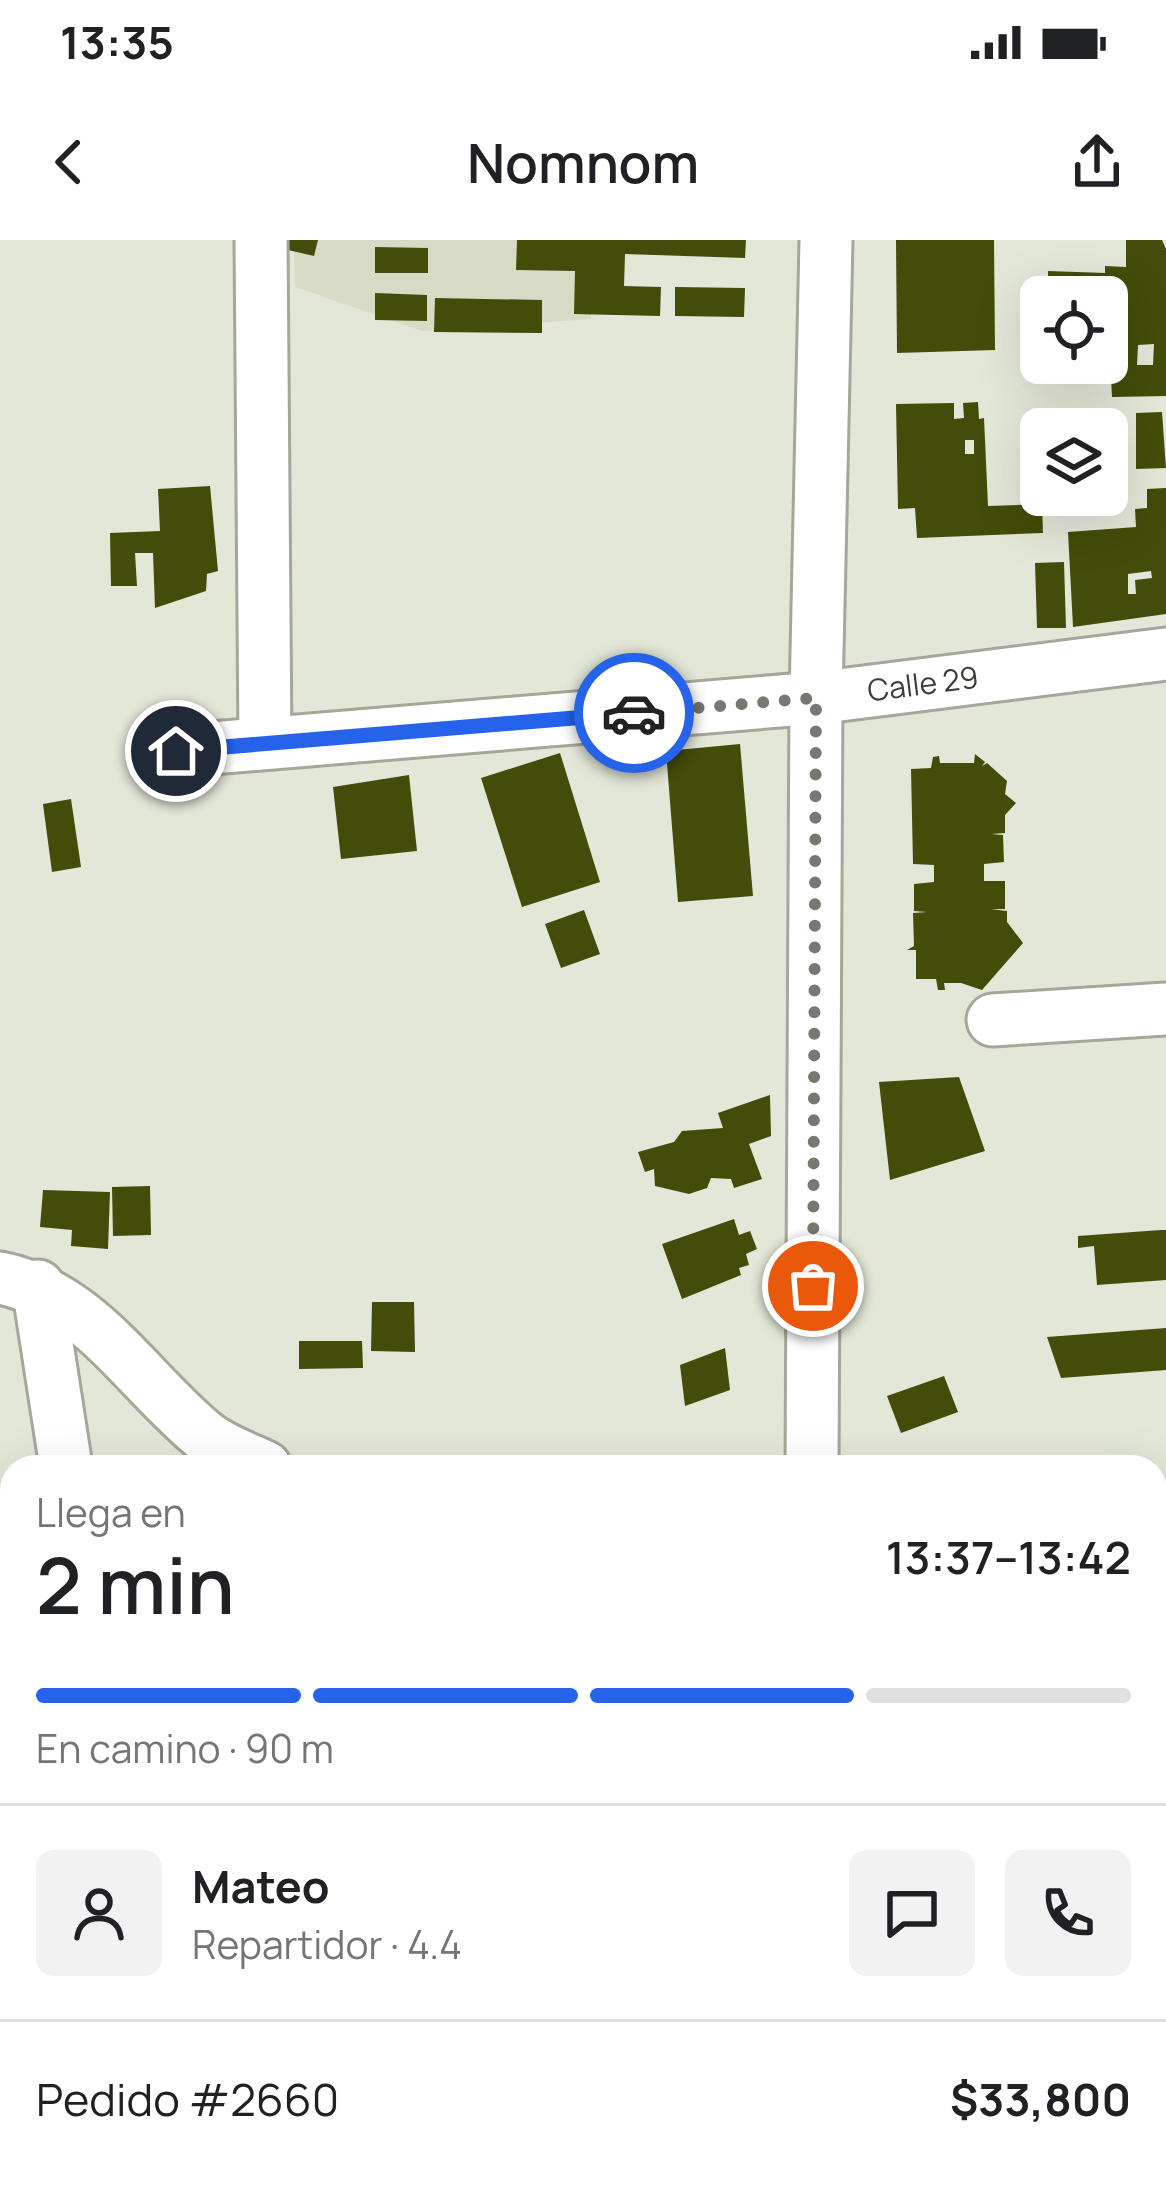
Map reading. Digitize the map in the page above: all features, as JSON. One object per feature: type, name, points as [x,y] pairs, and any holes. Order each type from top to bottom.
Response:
[{"type":"street","points":[[261,240],[265,743]]},
{"type":"street","points":[[812,1455],[816,698],[826,240]]},
{"type":"street","name":"Calle 29","points":[[176,751],[816,698],[1166,654]]},
{"type":"street","points":[[993,1020],[1166,1009]]},
{"type":"street","points":[[19,1282],[63,1455]]},
{"type":"street","points":[[19,1282],[77,1313],[209,1439],[241,1455]]},
{"type":"shaded area","points":[[294,240],[593,240],[591,319],[422,331],[295,287]]},
{"type":"building","points":[[287,240],[318,240],[314,256],[288,250]]},
{"type":"building","points":[[517,240],[746,240],[745,258],[625,254],[624,286],[661,287],[660,316],[574,314],[575,271],[516,270]]},
{"type":"building","points":[[896,240],[994,240],[995,350],[897,353]]},
{"type":"building","points":[[1126,240],[1162,240],[1166,249],[1166,396],[1112,397],[1111,384],[1128,384],[1128,276],[1048,276],[1048,271],[1105,273],[1105,266],[1126,267]],"holes":[[[1154,344],[1153,365],[1137,365],[1138,345]]]},
{"type":"building","points":[[375,247],[428,248],[428,273],[375,273]]},
{"type":"building","points":[[675,287],[745,288],[744,317],[675,316]]},
{"type":"building","points":[[375,293],[427,295],[427,321],[375,320]]},
{"type":"building","points":[[435,298],[542,300],[542,333],[434,332]]},
{"type":"building","points":[[978,402],[979,419],[984,418],[988,506],[1020,505],[1020,516],[1042,516],[1043,533],[917,538],[915,508],[898,509],[896,404],[954,403],[954,419],[964,418],[963,403]],"holes":[[[965,440],[974,440],[974,454],[965,454]]]},
{"type":"building","points":[[1162,412],[1166,468],[1136,469],[1136,413]]},
{"type":"building","points":[[210,486],[218,571],[207,574],[206,591],[155,608],[153,553],[135,553],[137,586],[111,586],[110,533],[160,531],[158,489]]},
{"type":"building","points":[[1166,488],[1166,614],[1073,627],[1068,532],[1136,527],[1135,509],[1147,508],[1147,489]],"holes":[[[1151,571],[1152,578],[1135,580],[1136,594],[1128,594],[1128,574]]]},
{"type":"building","points":[[1064,562],[1066,628],[1037,628],[1035,563]]},
{"type":"building","points":[[740,744],[753,896],[678,902],[666,751]]},
{"type":"building","points":[[560,753],[600,882],[522,907],[481,778]]},
{"type":"building","points":[[975,754],[985,762],[982,766],[987,763],[1007,781],[1005,794],[1016,803],[1005,815],[1005,833],[991,834],[1003,835],[1004,862],[984,864],[984,881],[1005,881],[1005,909],[991,909],[1007,911],[1007,922],[1023,943],[982,990],[944,983],[945,990],[938,990],[936,979],[916,979],[916,950],[907,950],[914,946],[913,913],[927,912],[914,911],[914,884],[934,882],[934,865],[913,864],[911,769],[931,768],[933,757],[939,756],[940,763],[974,763]]},
{"type":"building","points":[[409,775],[417,851],[341,859],[333,787]]},
{"type":"building","points":[[71,799],[81,867],[52,872],[43,804]]},
{"type":"building","points":[[584,910],[600,954],[561,968],[545,924]]},
{"type":"building","points":[[959,1077],[985,1151],[890,1180],[879,1082]]},
{"type":"building","points":[[770,1095],[771,1136],[749,1144],[762,1179],[734,1188],[731,1179],[711,1178],[707,1188],[689,1194],[655,1186],[654,1169],[645,1172],[638,1152],[674,1142],[682,1131],[723,1128],[718,1113]]},
{"type":"building","points":[[150,1186],[151,1235],[113,1236],[112,1187]]},
{"type":"building","points":[[43,1190],[110,1192],[108,1249],[71,1246],[72,1230],[40,1227]]},
{"type":"building","points":[[734,1219],[739,1235],[750,1231],[757,1249],[746,1254],[749,1265],[739,1268],[741,1275],[682,1299],[662,1244]]},
{"type":"building","points":[[1166,1230],[1166,1280],[1097,1285],[1094,1246],[1078,1248],[1078,1236]]},
{"type":"building","points":[[372,1302],[414,1302],[415,1352],[371,1351]]},
{"type":"building","points":[[1166,1328],[1166,1370],[1061,1378],[1047,1337]]},
{"type":"building","points":[[299,1341],[362,1341],[363,1368],[299,1369]]},
{"type":"building","points":[[725,1348],[730,1390],[685,1406],[680,1365]]},
{"type":"building","points":[[944,1376],[958,1412],[901,1433],[887,1396]]},
{"type":"way so far","points":[[634,713],[816,698],[813,1286]]},
{"type":"route","points":[[176,751],[634,713]]}]
